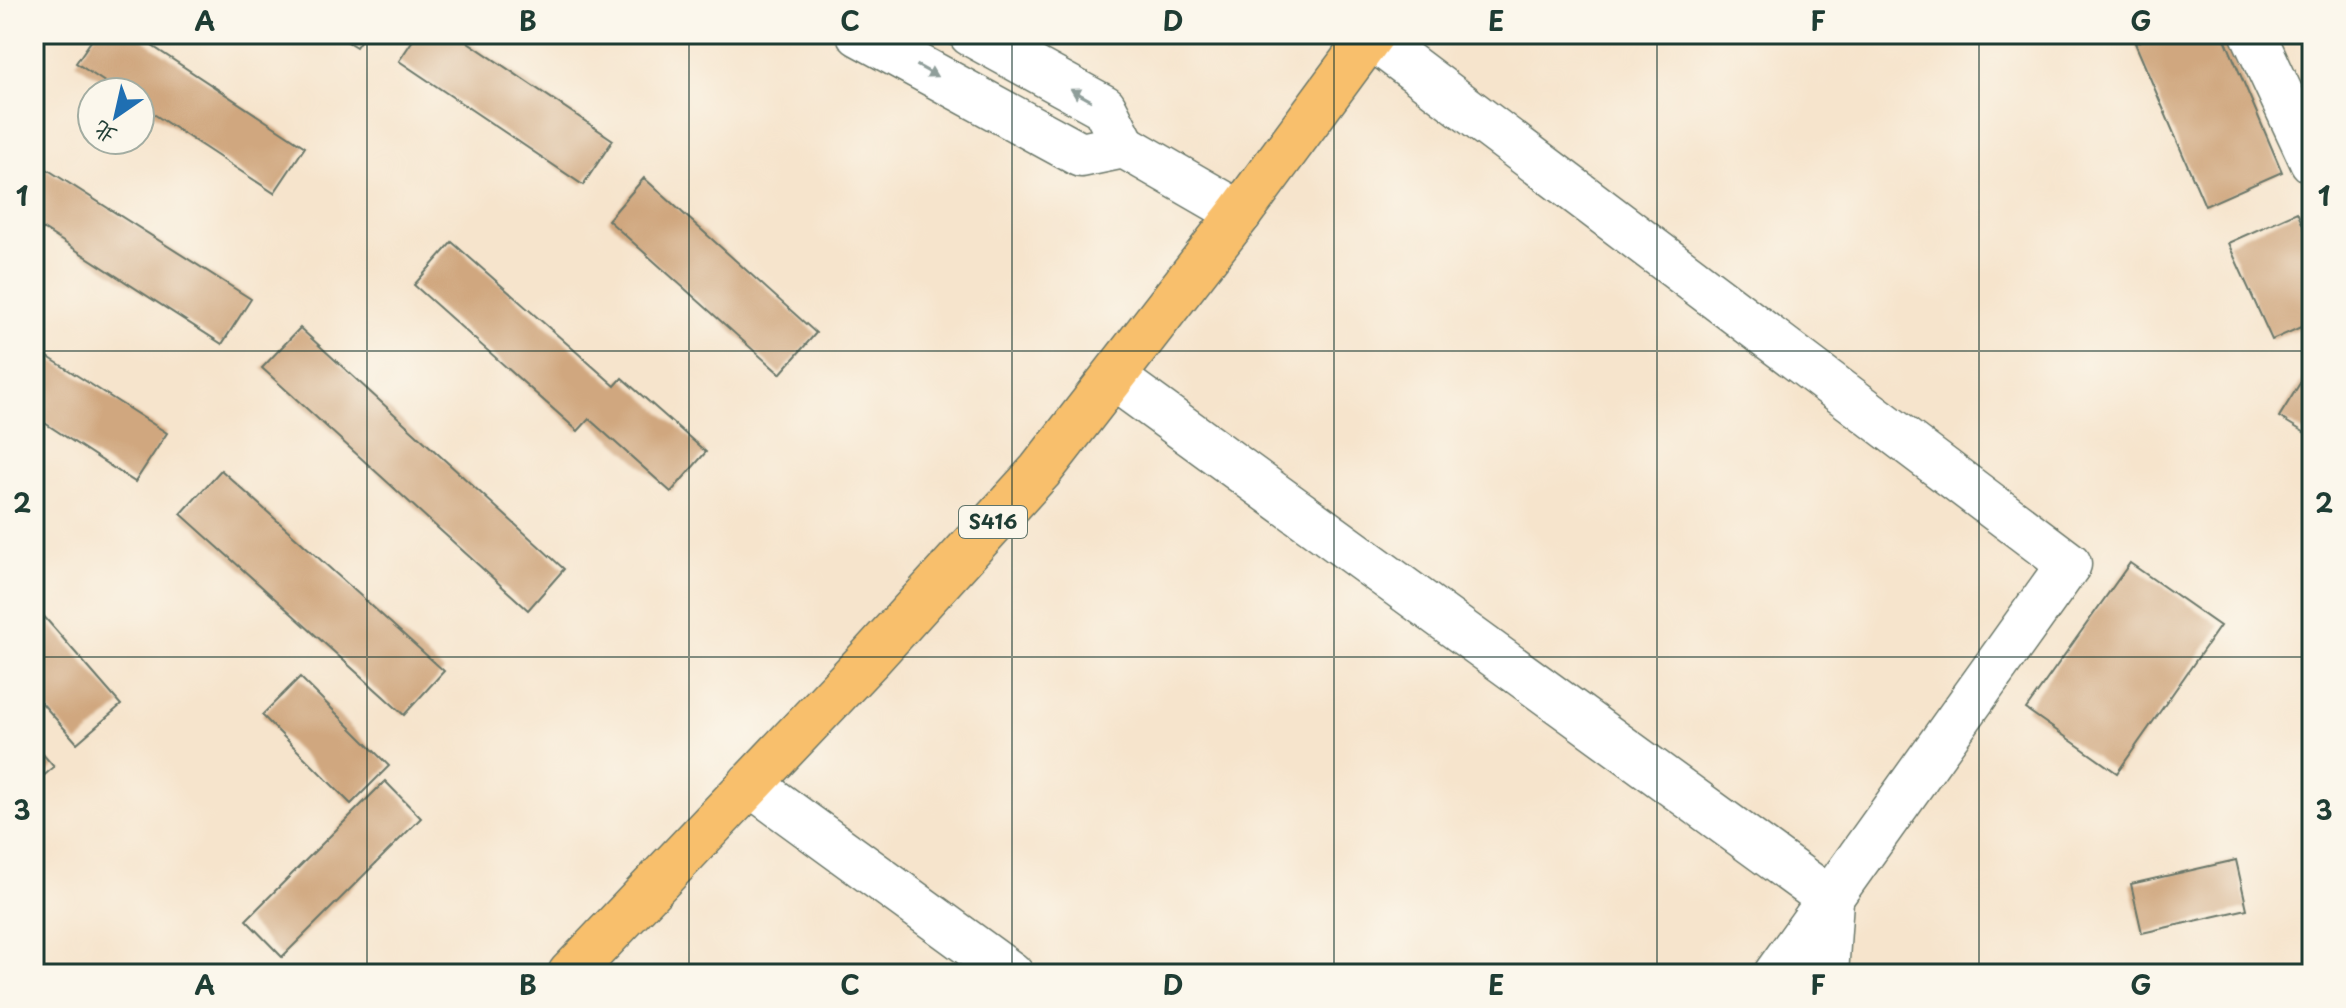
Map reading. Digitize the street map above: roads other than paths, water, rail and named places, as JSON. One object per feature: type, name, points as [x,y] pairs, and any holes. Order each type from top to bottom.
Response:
[{"type":"main road","name":"S416","points":[[570,974],[871,657],[1040,471],[1240,213],[1371,35]]},
{"type":"street","points":[[859,34],[1081,155],[1124,146]]},
{"type":"street","points":[[971,34],[1104,107],[1124,146],[1240,213]]},
{"type":"street","points":[[2253,34],[2312,161]]},
{"type":"street","points":[[1371,35],[2069,564],[1776,974]]},
{"type":"street","points":[[1114,378],[1831,900]]},
{"type":"street","points":[[750,784],[1011,974]]},
{"type":"street","points":[[1826,974],[1831,900]]}]
